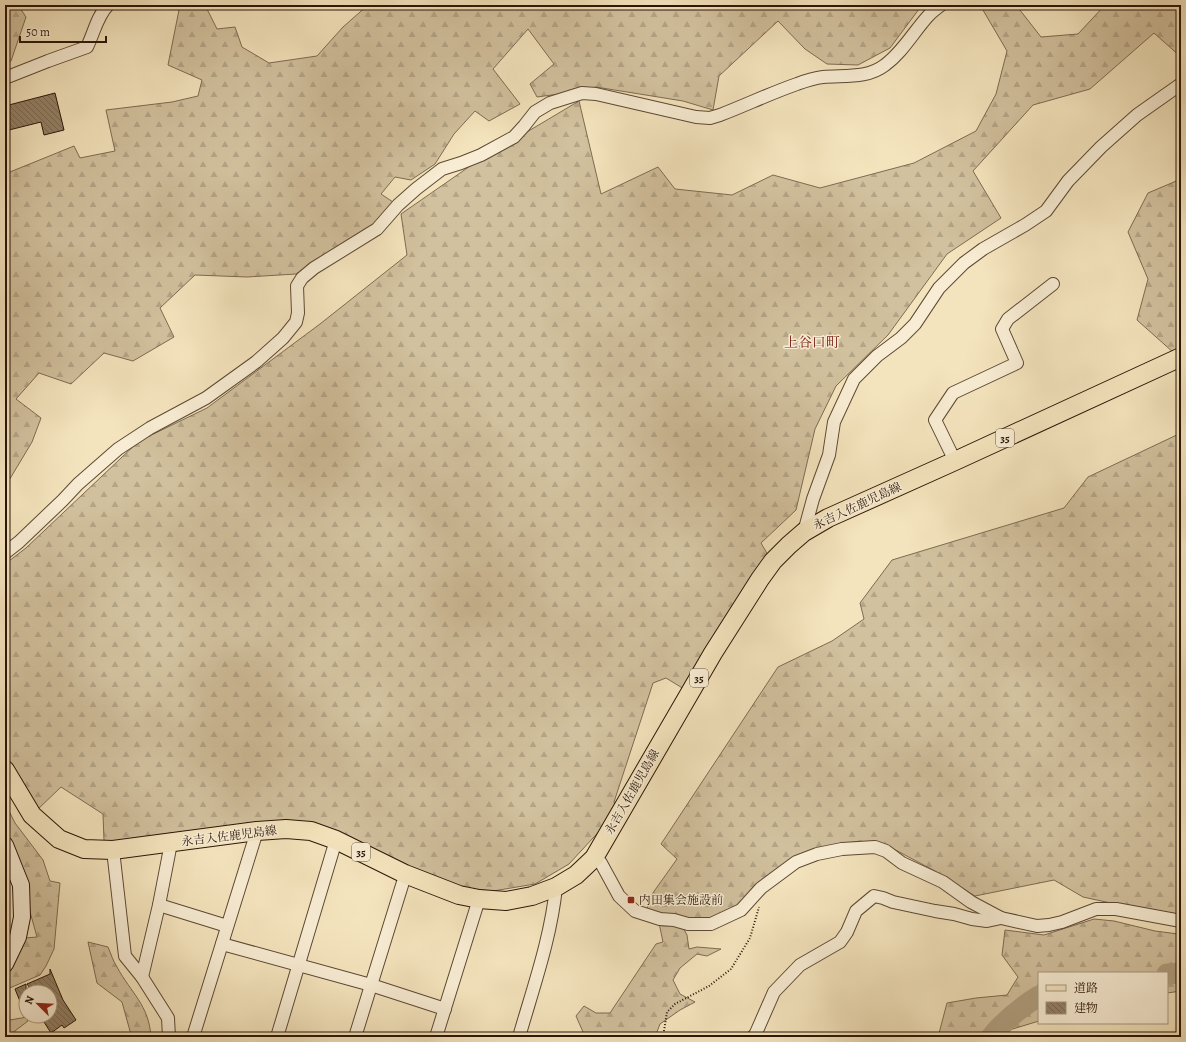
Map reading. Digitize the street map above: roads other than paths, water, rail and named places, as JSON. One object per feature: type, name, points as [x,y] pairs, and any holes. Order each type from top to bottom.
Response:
[{"type":"main road","name":"永吉入佐鹿児島線","points":[[5,770],[32,815],[59,839],[84,849],[113,850],[257,831],[286,829],[311,831],[336,840],[405,874],[459,895],[479,899],[506,900],[532,896],[556,887],[576,875],[594,858],[713,653],[760,579],[773,561],[804,532],[828,518],[1181,357]]},
{"type":"main road","points":[[5,845],[21,885],[22,917],[18,937],[6,960]]},
{"type":"street","points":[[5,78],[87,47],[102,11],[108,5]]},
{"type":"street","points":[[5,553],[64,500],[78,484],[118,449],[150,428],[206,398],[256,362],[284,338],[296,322],[298,313],[297,286],[302,278],[314,268],[377,229],[398,205],[416,188],[442,169],[481,155],[514,137],[535,112],[550,103],[582,93],[596,94],[696,117],[710,118],[802,82],[821,77],[842,75],[856,76],[874,72],[886,65],[905,45],[930,14],[941,5]]},
{"type":"street","points":[[804,532],[813,499],[829,455],[834,422],[854,379],[877,356],[901,338],[916,324],[939,288],[964,263],[983,249],[1046,211],[1068,181],[1101,147],[1137,115],[1181,84]]},
{"type":"street","points":[[955,461],[935,420],[953,393],[1017,363],[1002,329],[1008,319],[1053,284]]},
{"type":"street","points":[[193,1037],[257,831]]},
{"type":"street","points":[[277,1037],[336,840]]},
{"type":"street","points":[[142,977],[159,905],[171,843]]},
{"type":"street","points":[[594,858],[601,863],[620,896],[635,911],[660,919],[674,920],[688,924],[711,924],[741,910],[763,886],[796,862],[817,854],[842,849],[875,847],[886,851],[902,863],[943,882],[971,902],[1002,918],[1037,926],[1062,922],[1096,909],[1116,909],[1181,921]]},
{"type":"street","points":[[113,850],[125,956],[142,977],[168,1018],[169,1037]]},
{"type":"street","points":[[355,1037],[405,874]]},
{"type":"street","points":[[519,1037],[546,944],[556,887]]},
{"type":"street","points":[[754,1037],[774,992],[800,965],[840,942],[847,932],[856,911],[874,896],[893,902],[972,919],[987,921],[1002,918]]},
{"type":"street","points":[[436,1037],[479,899]]},
{"type":"street","points":[[159,905],[227,926]]},
{"type":"street","points":[[222,944],[299,964],[445,1009]]},
{"type":"waterway","points":[[1168,974],[1181,973]]},
{"type":"waterway","points":[[991,1037],[1001,1025],[1038,997]]},
{"type":"place","name":"内田集会施設前","points":[[631,900]]},
{"type":"district","name":"上谷口町","points":[[812,342]]}]
